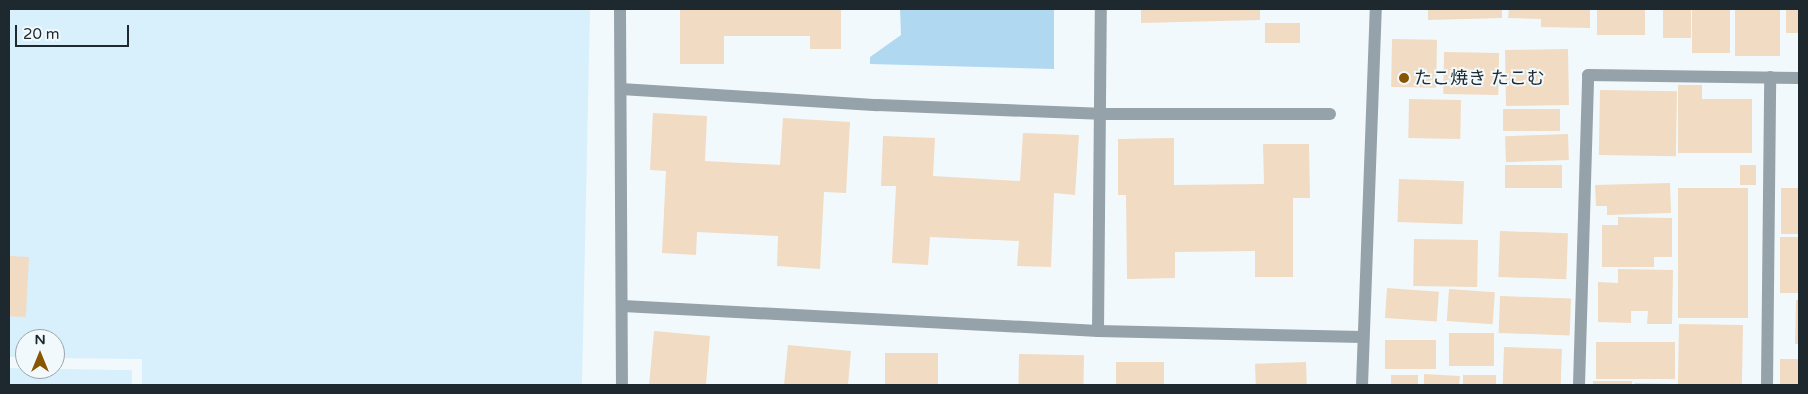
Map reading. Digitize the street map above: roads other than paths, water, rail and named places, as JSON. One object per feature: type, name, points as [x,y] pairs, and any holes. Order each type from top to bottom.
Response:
[{"type":"street","points":[[620,9],[622,385]]},
{"type":"street","points":[[1098,331],[1101,9]]},
{"type":"street","points":[[1362,385],[1362,337],[1376,9]]},
{"type":"street","points":[[1579,385],[1588,75],[1799,78]]},
{"type":"street","points":[[1767,385],[1770,77]]},
{"type":"street","points":[[621,89],[888,105],[1099,114],[1330,114]]},
{"type":"street","points":[[623,306],[1098,331],[1362,337]]},
{"type":"place","name":"たこ焼き たこむ","points":[[1404,78]]}]
